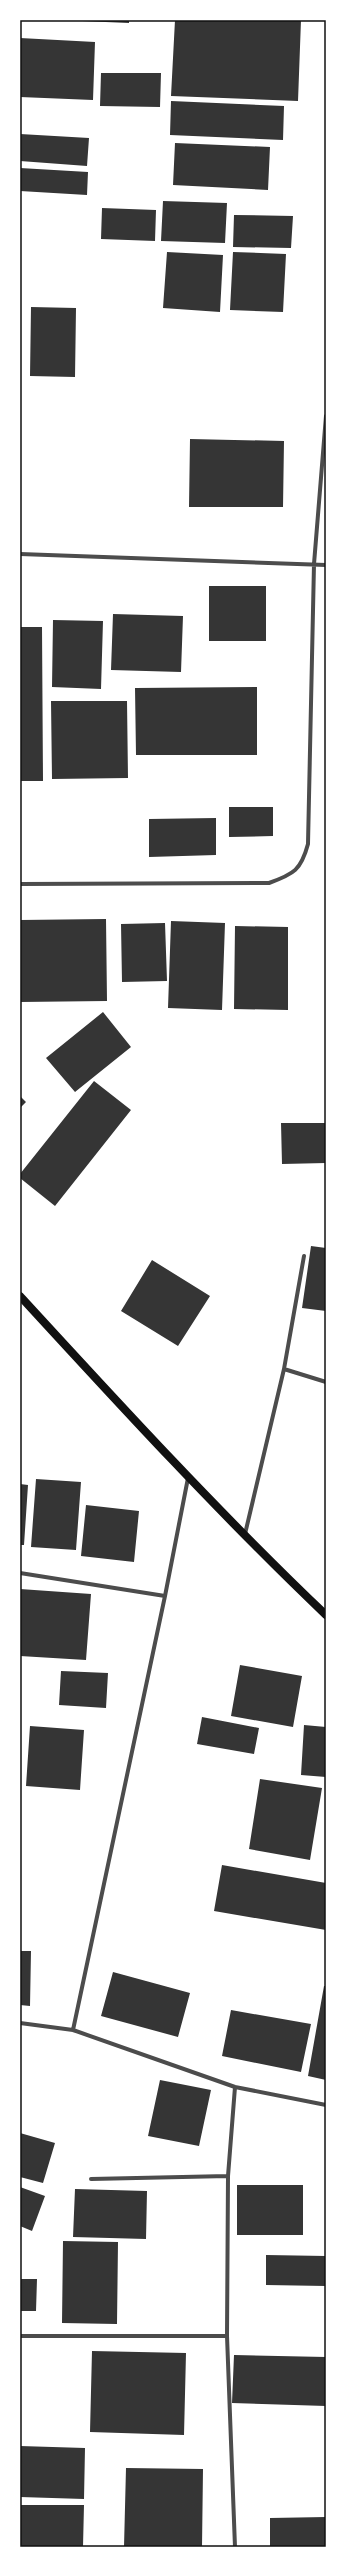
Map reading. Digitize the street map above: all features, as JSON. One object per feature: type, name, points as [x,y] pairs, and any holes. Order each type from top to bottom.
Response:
[{"type":"main road","points":[[20,1296],[188,1478],[244,1536],[326,1615]]},
{"type":"street","points":[[20,884],[269,882],[290,875],[303,862],[308,844],[314,564],[326,416]]},
{"type":"street","points":[[20,554],[326,565]]},
{"type":"street","points":[[244,1536],[284,1369],[304,1256]]},
{"type":"street","points":[[284,1369],[326,1382]]},
{"type":"street","points":[[73,2030],[165,1596],[188,1478]]},
{"type":"street","points":[[20,1573],[165,1596]]},
{"type":"street","points":[[20,2023],[73,2030],[236,2087],[326,2105]]},
{"type":"street","points":[[235,2547],[227,2336],[228,2176],[236,2087]]},
{"type":"street","points":[[91,2179],[228,2176]]},
{"type":"street","points":[[20,2335],[227,2336]]},
{"type":"building","points":[[129,20],[129,23],[82,21]]},
{"type":"building","points":[[175,20],[301,20],[298,101],[171,96]]},
{"type":"building","points":[[20,38],[95,42],[93,100],[20,97]]},
{"type":"building","points":[[101,73],[161,73],[160,107],[100,106]]},
{"type":"building","points":[[171,101],[284,106],[283,140],[170,135]]},
{"type":"building","points":[[20,134],[89,138],[87,166],[20,161]]},
{"type":"building","points":[[175,143],[270,147],[268,190],[173,185]]},
{"type":"building","points":[[20,168],[88,172],[87,195],[20,191]]},
{"type":"building","points":[[163,201],[227,203],[225,243],[161,241]]},
{"type":"building","points":[[102,208],[156,210],[155,241],[101,239]]},
{"type":"building","points":[[234,215],[293,216],[291,248],[233,247]]},
{"type":"building","points":[[167,252],[223,255],[220,312],[163,308]]},
{"type":"building","points":[[233,252],[286,254],[283,312],[230,310]]},
{"type":"building","points":[[31,307],[76,308],[75,377],[30,376]]},
{"type":"building","points":[[190,439],[284,441],[283,507],[189,507]]},
{"type":"building","points":[[209,586],[266,586],[266,641],[209,641]]},
{"type":"building","points":[[113,614],[183,616],[181,672],[111,670]]},
{"type":"building","points":[[53,620],[103,621],[101,689],[52,687]]},
{"type":"building","points":[[20,627],[42,627],[43,781],[20,781]]},
{"type":"building","points":[[257,687],[257,755],[136,755],[135,688]]},
{"type":"building","points":[[51,701],[127,701],[128,778],[52,779]]},
{"type":"building","points":[[229,807],[273,807],[273,836],[229,837]]},
{"type":"building","points":[[216,818],[216,855],[149,857],[149,819]]},
{"type":"building","points":[[106,919],[107,1001],[20,1002],[20,920]]},
{"type":"building","points":[[171,921],[225,923],[222,1010],[168,1008]]},
{"type":"building","points":[[165,923],[167,981],[122,982],[121,924]]},
{"type":"building","points":[[235,926],[288,927],[288,1010],[234,1009]]},
{"type":"building","points":[[103,1012],[131,1047],[75,1092],[46,1058]]},
{"type":"building","points":[[94,1081],[131,1110],[55,1206],[20,1178],[20,1174]]},
{"type":"building","points":[[20,1096],[26,1102],[20,1108]]},
{"type":"building","points":[[281,1123],[326,1123],[326,1163],[282,1164]]},
{"type":"building","points":[[311,1246],[326,1248],[326,1311],[302,1308]]},
{"type":"building","points":[[152,1260],[210,1296],[178,1346],[121,1311]]},
{"type":"building","points":[[36,1479],[81,1482],[76,1550],[31,1547]]},
{"type":"building","points":[[20,1484],[28,1485],[24,1545],[20,1545]]},
{"type":"building","points":[[86,1505],[139,1511],[134,1562],[81,1556]]},
{"type":"building","points":[[20,1589],[91,1594],[86,1660],[20,1656]]},
{"type":"building","points":[[240,1665],[302,1676],[293,1727],[231,1716]]},
{"type":"building","points":[[61,1671],[108,1673],[106,1708],[59,1705]]},
{"type":"building","points":[[202,1717],[259,1728],[254,1754],[197,1744]]},
{"type":"building","points":[[304,1725],[326,1727],[326,1777],[301,1775]]},
{"type":"building","points":[[30,1726],[84,1730],[80,1790],[26,1786]]},
{"type":"building","points":[[260,1779],[322,1788],[310,1860],[249,1849]]},
{"type":"building","points":[[222,1865],[326,1883],[326,1930],[214,1911]]},
{"type":"building","points":[[20,1951],[31,1951],[30,2006],[20,2005]]},
{"type":"building","points":[[113,1972],[190,1993],[178,2037],[101,2016]]},
{"type":"building","points":[[324,1986],[326,1986],[326,2080],[308,2076]]},
{"type":"building","points":[[231,2010],[311,2024],[301,2072],[222,2056]]},
{"type":"building","points":[[160,2080],[211,2090],[199,2146],[148,2136]]},
{"type":"building","points":[[20,2133],[55,2143],[43,2183],[20,2177]]},
{"type":"building","points":[[237,2185],[303,2185],[303,2235],[237,2235]]},
{"type":"building","points":[[20,2187],[45,2196],[32,2231],[20,2226]]},
{"type":"building","points":[[75,2189],[147,2191],[146,2239],[73,2237]]},
{"type":"building","points":[[63,2241],[118,2242],[117,2324],[62,2323]]},
{"type":"building","points":[[266,2255],[326,2256],[326,2286],[266,2285]]},
{"type":"building","points":[[20,2279],[37,2279],[36,2311],[20,2311]]},
{"type":"building","points":[[92,2351],[186,2353],[184,2435],[90,2432]]},
{"type":"building","points":[[234,2355],[326,2357],[326,2406],[232,2403]]},
{"type":"building","points":[[20,2446],[85,2448],[84,2499],[20,2497]]},
{"type":"building","points":[[126,2468],[203,2469],[202,2547],[124,2547]]},
{"type":"building","points":[[20,2505],[84,2505],[83,2547],[20,2547]]},
{"type":"building","points":[[326,2517],[326,2547],[270,2547],[270,2518]]}]
